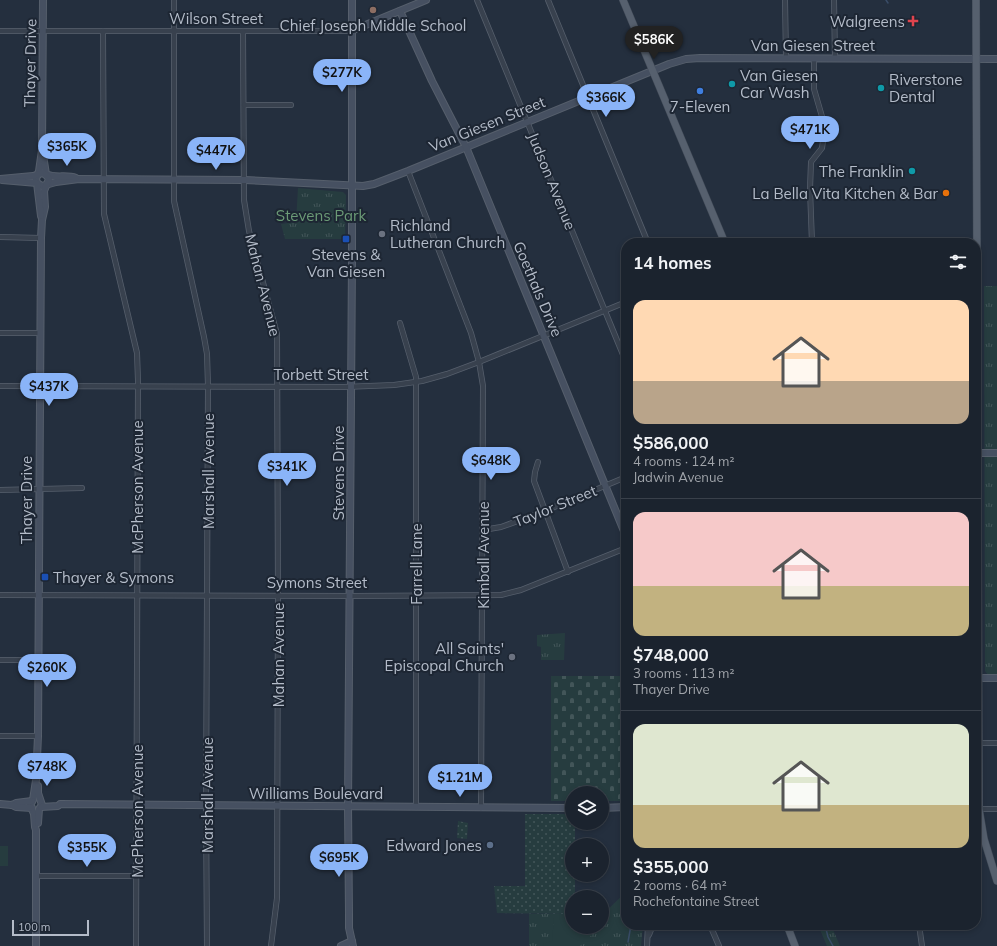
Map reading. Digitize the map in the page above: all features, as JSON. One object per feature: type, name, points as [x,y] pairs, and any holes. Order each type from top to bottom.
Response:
[{"type":"main road","points":[[623,0],[723,238]]},
{"type":"main road","points":[[976,0],[976,238]]},
{"type":"main road","points":[[981,827],[995,866],[997,881]]},
{"type":"main road","points":[[788,930],[795,946]]},
{"type":"street","name":"Thayer Drive","points":[[43,0],[42,150],[46,174]]},
{"type":"street","name":"Marshall Avenue","points":[[174,0],[174,201],[207,354],[207,946]]},
{"type":"street","name":"Stevens Drive","points":[[352,0],[348,914],[353,944]]},
{"type":"street","name":"Wilson Street","points":[[0,31],[351,31],[426,0]]},
{"type":"street","name":"Judson Avenue","points":[[478,0],[621,350]]},
{"type":"street","points":[[548,0],[646,238]]},
{"type":"street","points":[[785,0],[786,58]]},
{"type":"street","points":[[834,0],[835,58]]},
{"type":"street","name":"Goethals Drive","points":[[400,11],[432,81],[466,147],[621,524]]},
{"type":"street","name":"McPherson Avenue","points":[[103,31],[104,214],[137,353],[136,946]]},
{"type":"street","name":"Mahan Avenue","points":[[243,31],[244,200],[249,231],[277,334],[278,806],[277,898],[271,946]]},
{"type":"street","name":"Van Giesen Street","points":[[47,184],[79,179],[245,180],[352,186],[370,185],[408,171],[674,62],[696,58],[997,59]]},
{"type":"street","points":[[812,238],[810,189],[811,162],[822,148],[825,127],[814,89],[814,58]]},
{"type":"street","points":[[244,105],[291,105]]},
{"type":"street","name":"Thayer Drive","points":[[37,175],[42,150]]},
{"type":"street","name":"Kimball Avenue","points":[[408,171],[471,333],[479,362],[483,386],[482,808]]},
{"type":"street","points":[[41,173],[46,174],[49,179],[47,184],[42,186],[28,181],[13,182],[0,179],[37,175],[41,173]]},
{"type":"street","name":"Van Giesen Street","points":[[46,174],[57,178],[70,176],[79,179]]},
{"type":"street","points":[[37,175],[37,183]]},
{"type":"street","name":"Thayer Drive","points":[[37,183],[42,220]]},
{"type":"street","name":"Thayer Drive","points":[[32,800],[36,780],[38,736],[41,238],[42,220],[45,206],[44,191],[47,184]]},
{"type":"street","points":[[0,237],[41,238]]},
{"type":"street","name":"Torbett Street","points":[[0,386],[375,387],[416,382],[447,374],[479,362],[621,304]]},
{"type":"street","name":"Farrell Lane","points":[[400,323],[416,377],[416,807]]},
{"type":"street","points":[[0,333],[40,333]]},
{"type":"street","points":[[981,453],[997,453]]},
{"type":"street","points":[[538,462],[534,481],[568,572]]},
{"type":"street","name":"Taylor Street","points":[[483,530],[501,527],[545,511],[621,479]]},
{"type":"street","points":[[0,490],[82,488]]},
{"type":"street","name":"Symons Street","points":[[0,595],[501,595],[521,590],[621,550]]},
{"type":"street","points":[[0,660],[38,660]]},
{"type":"street","points":[[981,678],[997,678]]},
{"type":"street","points":[[0,736],[38,736]]},
{"type":"street","points":[[981,743],[997,743]]},
{"type":"street","name":"Thayer Drive","points":[[36,780],[38,784],[38,827],[36,830],[36,946]]},
{"type":"street","name":"Williams Boulevard","points":[[12,805],[16,802],[36,799],[38,806]]},
{"type":"street","name":"Williams Boulevard","points":[[0,804],[12,805],[16,807],[58,803],[206,806],[565,808]]},
{"type":"street","points":[[609,808],[621,807]]},
{"type":"street","points":[[981,809],[997,809]]},
{"type":"street","points":[[36,876],[137,876]]},
{"type":"street","points":[[647,945],[648,930]]},
{"type":"street","points":[[647,945],[652,930]]},
{"type":"street","points":[[712,930],[719,946]]},
{"type":"street","points":[[920,930],[922,946]]},
{"type":"street","points":[[341,946],[353,944]]},
{"type":"green space","name":"Stevens Park","points":[[298,188],[343,192],[346,195],[345,239],[285,239],[281,224],[296,222]]},
{"type":"green space","points":[[304,217],[320,218],[320,232],[304,232]]},
{"type":"green space","points":[[984,286],[997,286],[997,674],[988,675],[985,671]]},
{"type":"green space","points":[[997,369],[997,389],[989,373]]},
{"type":"green space","points":[[565,633],[564,660],[541,660],[541,647],[537,646],[537,635]]},
{"type":"green space","points":[[551,676],[620,676],[620,801],[609,801],[609,786],[565,786],[565,801],[551,801]]},
{"type":"green space","points":[[525,814],[565,814],[565,830],[575,830],[575,838],[565,838],[565,882],[575,882],[575,890],[565,890],[565,914],[497,913],[494,886],[525,886]]},
{"type":"green space","points":[[458,821],[468,823],[467,839],[457,838]]},
{"type":"green space","points":[[0,846],[8,846],[8,866],[0,866]]},
{"type":"green space","points":[[621,897],[621,930],[643,930],[641,946],[529,946],[529,914],[565,914],[565,934],[609,934],[609,908]]},
{"type":"green space","points":[[554,918],[565,918],[565,934],[592,934],[579,946],[544,946],[543,944],[552,941]]},
{"type":"green space","points":[[820,930],[833,930],[840,946],[827,946]]},
{"type":"waterway","points":[[628,942],[630,930]]},
{"type":"waterway","points":[[826,930],[833,946]]},
{"type":"place","name":"Chief Joseph Middle School","points":[[373,10]]},
{"type":"place","name":"Walgreens","points":[[913,21]]},
{"type":"place","name":"Van Giesen Car Wash","points":[[732,84]]},
{"type":"place","name":"Riverstone Dental","points":[[881,88]]},
{"type":"place","name":"7-Eleven","points":[[700,91]]},
{"type":"place","name":"The Franklin","points":[[912,171]]},
{"type":"place","name":"La Bella Vita Kitchen & Bar","points":[[946,193]]},
{"type":"place","name":"Richland Lutheran Church","points":[[382,234]]},
{"type":"place","name":"Stevens & Van Giesen","points":[[346,239]]},
{"type":"place","name":"Thayer & Symons","points":[[45,577]]},
{"type":"place","name":"All Saints' Episcopal Church","points":[[512,657]]},
{"type":"place","name":"Edward Jones","points":[[490,845]]}]
